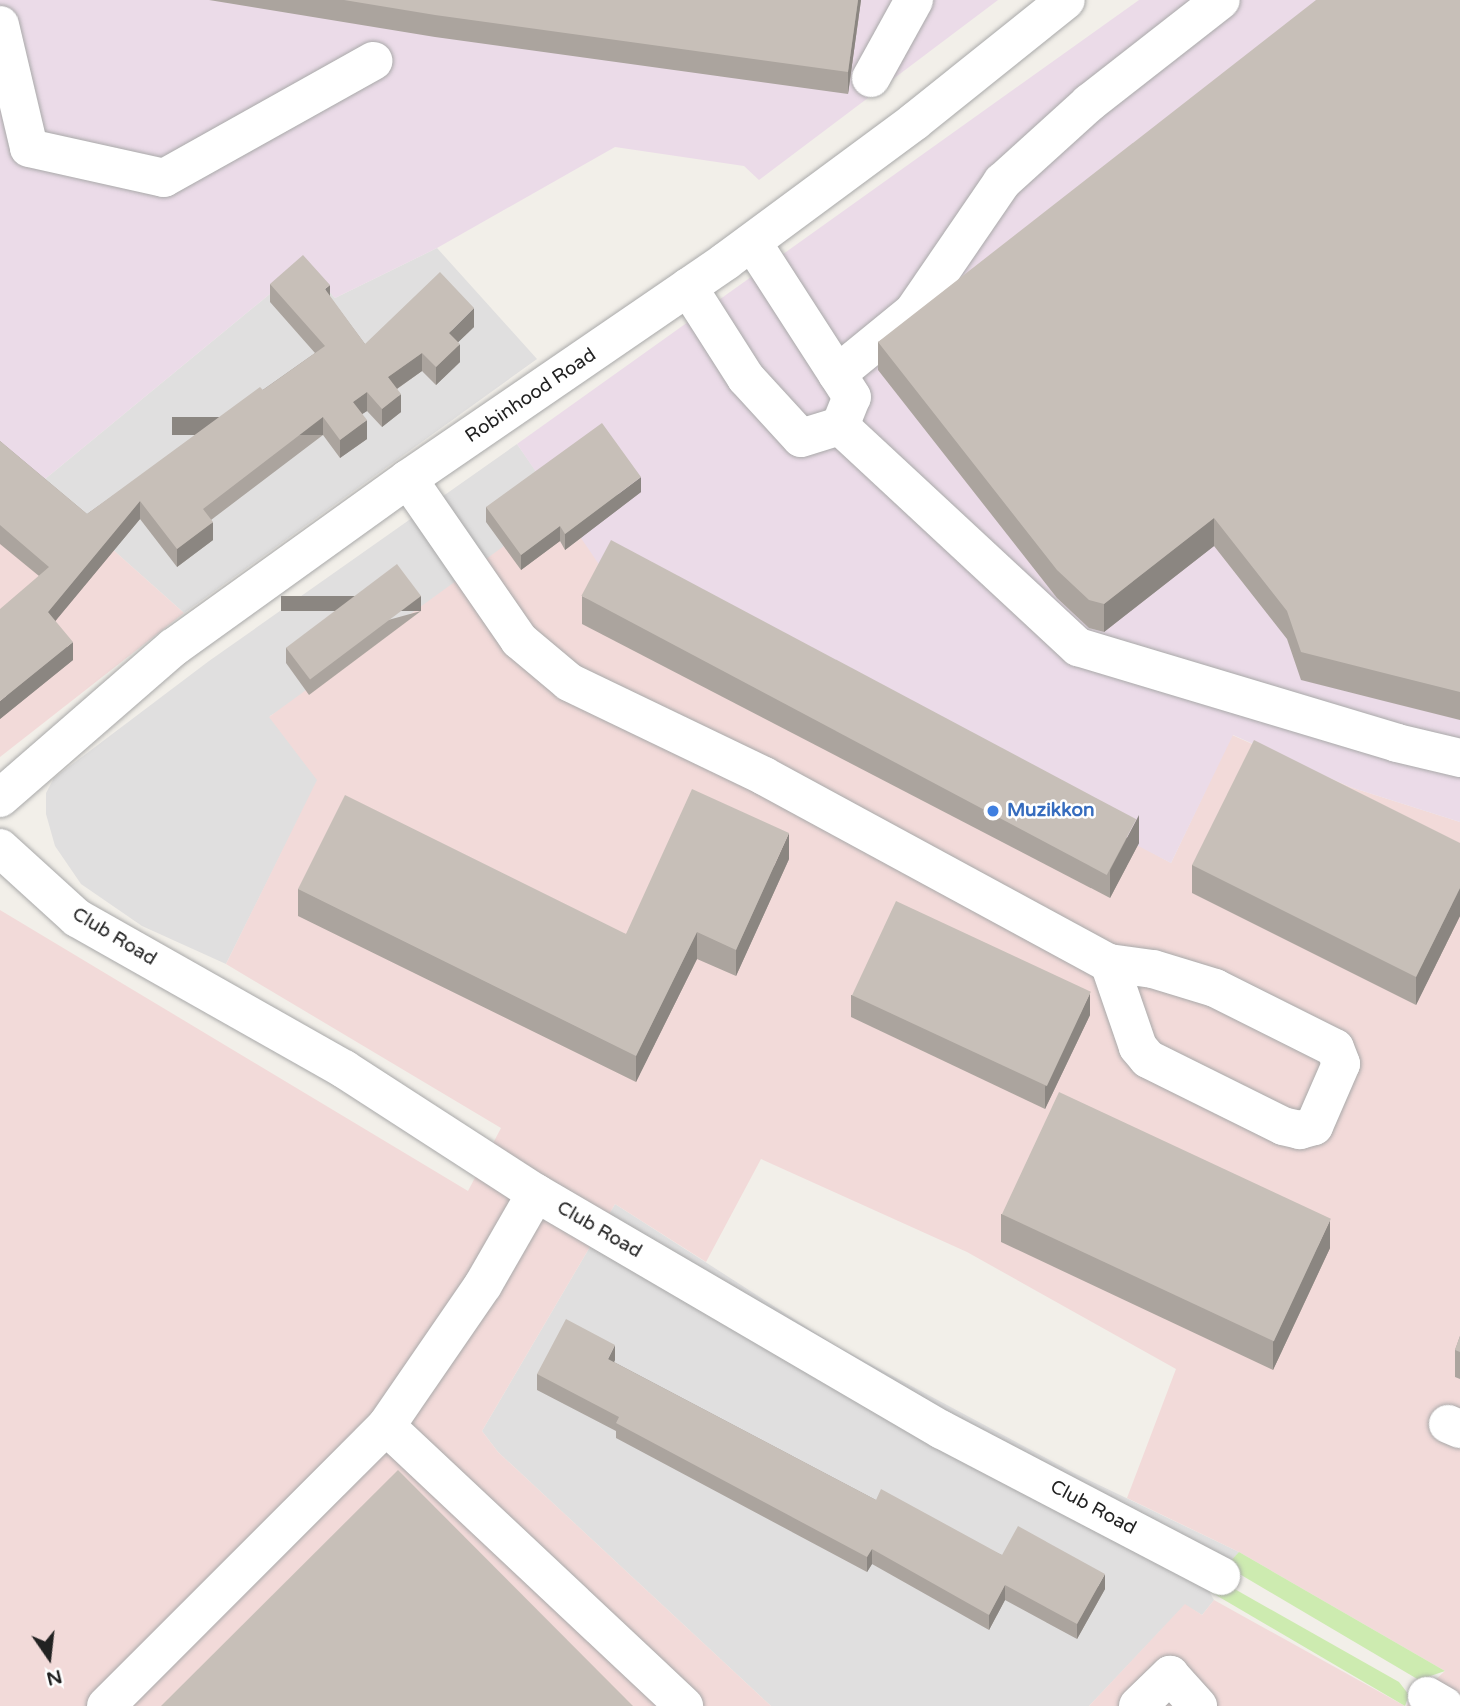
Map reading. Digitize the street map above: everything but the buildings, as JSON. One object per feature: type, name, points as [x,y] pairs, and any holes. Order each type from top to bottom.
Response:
[{"type":"street","points":[[871,78],[914,0]]},
{"type":"street","name":"Robinhood Road","points":[[0,798],[174,647],[408,479],[752,242],[915,121],[1066,0]]},
{"type":"street","points":[[837,374],[913,312],[1002,182],[1089,103],[1221,0]]},
{"type":"street","points":[[0,25],[29,148],[164,178],[373,61]]},
{"type":"street","points":[[752,242],[852,397],[840,426]]},
{"type":"street","points":[[688,287],[746,378],[801,438],[840,426]]},
{"type":"street","points":[[840,426],[1078,646],[1397,743],[1460,758]]},
{"type":"street","points":[[408,479],[519,640],[569,682],[764,776],[1110,963],[1153,969],[1215,988],[1335,1048],[1341,1064],[1314,1126],[1300,1130],[1283,1126],[1148,1059],[1138,1047],[1110,963]]},
{"type":"street","name":"Club Road","points":[[0,848],[77,918],[344,1069],[536,1193],[942,1430],[1221,1576]]},
{"type":"street","points":[[106,1706],[386,1426],[483,1285],[536,1193]]},
{"type":"street","points":[[386,1426],[684,1706]]},
{"type":"street","points":[[1138,1706],[1170,1675],[1198,1706]]},
{"type":"shaded area","points":[[0,0],[998,0],[759,180],[744,166],[615,147],[437,248],[335,298],[305,265],[39,484],[0,449]]},
{"type":"shaded area","points":[[1139,0],[1460,0],[1460,822],[1350,787],[1233,735],[1171,863],[600,566],[517,444]]},
{"type":"shaded area","points":[[437,248],[537,359],[184,613],[39,484],[305,265],[335,298]]},
{"type":"shaded area","points":[[517,444],[582,537],[565,550],[559,541],[521,570],[270,716],[318,780],[226,964],[142,926],[81,884],[55,846],[46,814],[46,793],[54,778],[209,661]]},
{"type":"shaded area","points":[[0,449],[184,613],[0,757]]},
{"type":"shaded area","points":[[582,537],[1171,863],[1232,735],[1350,787],[1460,822],[1460,1706],[1406,1706],[1445,1671],[1239,1552],[1127,1498],[1176,1369],[967,1252],[761,1159],[706,1262],[615,1204],[482,1431],[498,1452],[771,1706],[0,1706],[0,910],[468,1191],[501,1128],[226,964],[317,780],[269,717],[504,546],[560,541],[566,549]]},
{"type":"shaded area","points":[[615,1204],[833,1344],[1074,1473],[1239,1552],[1209,1591],[1214,1600],[1202,1615],[1185,1605],[1089,1706],[771,1706],[498,1452],[482,1431]]},
{"type":"shaded area","points":[[1214,1600],[1405,1706],[1089,1706],[1185,1604],[1202,1615]]},
{"type":"green space","points":[[1239,1552],[1445,1671],[1419,1680],[1226,1566]]},
{"type":"green space","points":[[1224,1583],[1399,1682],[1409,1695],[1405,1706],[1209,1591]]},
{"type":"place","name":"Muzikkon","points":[[993,811]]}]
